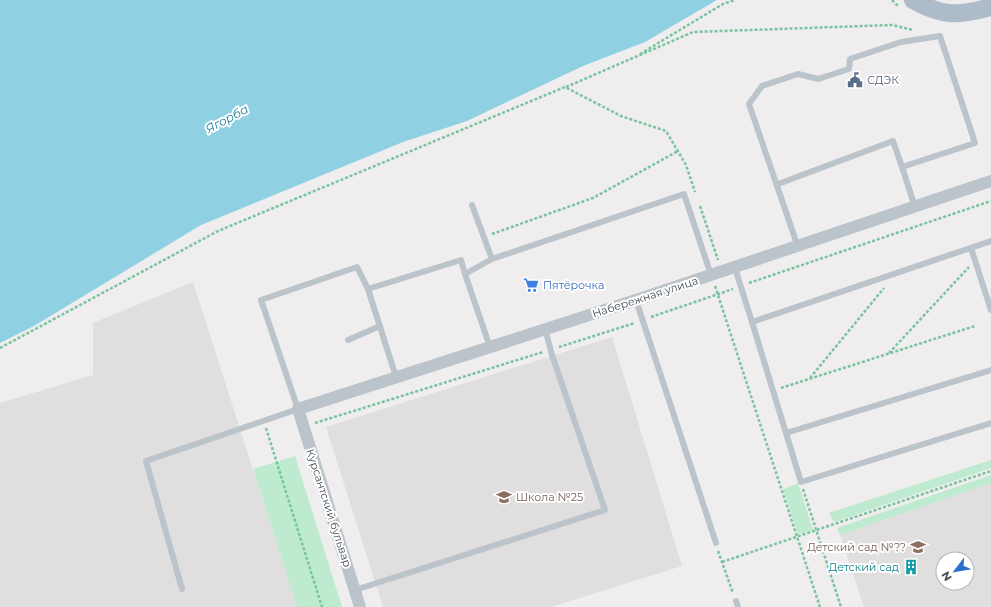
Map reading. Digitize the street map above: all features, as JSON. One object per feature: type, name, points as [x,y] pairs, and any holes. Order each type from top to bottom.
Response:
[{"type":"main road","points":[[913,0],[930,9],[953,15],[991,7]]},
{"type":"street","name":"Набережная улица","points":[[298,409],[735,268],[991,181]]},
{"type":"street","name":"Курсантский бульвар","points":[[298,409],[360,607]]},
{"type":"lane","points":[[798,247],[778,184],[749,104],[762,86],[798,74],[818,79],[849,69],[850,59],[901,42],[940,36],[975,143],[902,167]]},
{"type":"lane","points":[[778,184],[893,141],[915,207]]},
{"type":"lane","points":[[465,274],[492,259],[684,194],[716,274]]},
{"type":"lane","points":[[472,205],[492,259]]},
{"type":"lane","points":[[752,322],[991,241]]},
{"type":"lane","points":[[971,248],[991,310]]},
{"type":"lane","points":[[368,289],[461,260],[490,347]]},
{"type":"lane","points":[[182,589],[146,460],[298,409],[261,300],[358,267],[368,289],[396,377]]},
{"type":"lane","points":[[735,268],[801,482],[991,423]]},
{"type":"lane","points":[[636,300],[716,543]]},
{"type":"lane","points":[[348,340],[380,326]]},
{"type":"lane","points":[[355,590],[605,510],[550,349],[545,329]]},
{"type":"lane","points":[[786,433],[991,370]]},
{"type":"path","points":[[631,59],[723,4],[735,0]]},
{"type":"path","points":[[0,348],[218,231],[565,87],[693,32],[892,25],[940,36]]},
{"type":"path","points":[[565,87],[621,116],[666,131],[686,165],[696,194]]},
{"type":"path","points":[[484,237],[593,198],[678,151]]},
{"type":"path","points":[[698,201],[716,274],[717,294],[820,607]]},
{"type":"path","points":[[315,423],[642,320],[991,201]]},
{"type":"path","points":[[889,354],[975,260]]},
{"type":"path","points":[[809,378],[896,273]]},
{"type":"path","points":[[773,390],[975,326]]},
{"type":"path","points":[[264,421],[322,607]]},
{"type":"path","points":[[722,562],[991,471]]},
{"type":"path","points":[[801,482],[841,607]]},
{"type":"path","points":[[716,543],[737,604]]},
{"type":"shaded area","points":[[193,282],[297,607],[0,607],[0,403],[93,375],[93,323]]},
{"type":"shaded area","name":"Школа №25","points":[[612,337],[682,566],[551,607],[383,607],[326,427]]},
{"type":"shaded area","name":"Детский сад №??","points":[[991,483],[991,607],[864,607],[840,535]]},
{"type":"green space","points":[[295,456],[342,607],[297,607],[253,469]]},
{"type":"green space","points":[[991,460],[991,468],[834,522],[829,513]]},
{"type":"green space","points":[[991,475],[991,483],[840,535],[837,528]]},
{"type":"green space","points":[[798,483],[813,530],[798,534],[783,489]]},
{"type":"water","name":"Ягорба","points":[[0,0],[717,0],[645,42],[583,66],[467,121],[403,142],[201,225],[34,326],[0,343]]},
{"type":"place","name":"СДЭК","points":[[855,80]]},
{"type":"place","name":"Пятёрочка","points":[[531,285]]},
{"type":"place","name":"Школа №25","points":[[504,497]]},
{"type":"place","name":"Детский сад №??","points":[[918,547]]},
{"type":"place","name":"Детский сад","points":[[911,567]]}]
